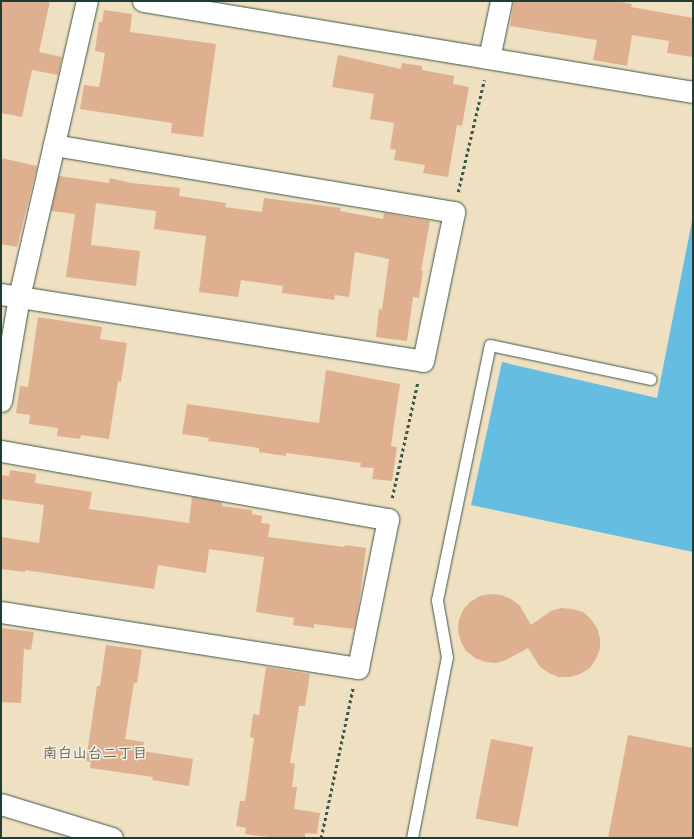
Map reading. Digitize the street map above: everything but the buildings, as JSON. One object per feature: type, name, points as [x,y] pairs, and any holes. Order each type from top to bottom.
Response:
[{"type":"street","points":[[1,401],[10,295],[54,145],[86,1]]},
{"type":"street","points":[[143,1],[693,92]]},
{"type":"street","points":[[489,58],[501,1]]},
{"type":"street","points":[[10,295],[423,362],[454,212],[54,145]]},
{"type":"street","points":[[1,451],[388,519],[358,668],[1,612]]},
{"type":"street","points":[[1,804],[112,838]]},
{"type":"lane","points":[[412,838],[447,657],[437,600],[490,345],[650,379]]},
{"type":"path","points":[[454,212],[489,58]]},
{"type":"path","points":[[388,519],[423,362]]},
{"type":"path","points":[[321,838],[358,668]]},
{"type":"water","points":[[693,216],[693,552],[471,505],[502,362],[657,398]]},
{"type":"district","name":"南白山台二丁目","points":[[95,754]]}]
